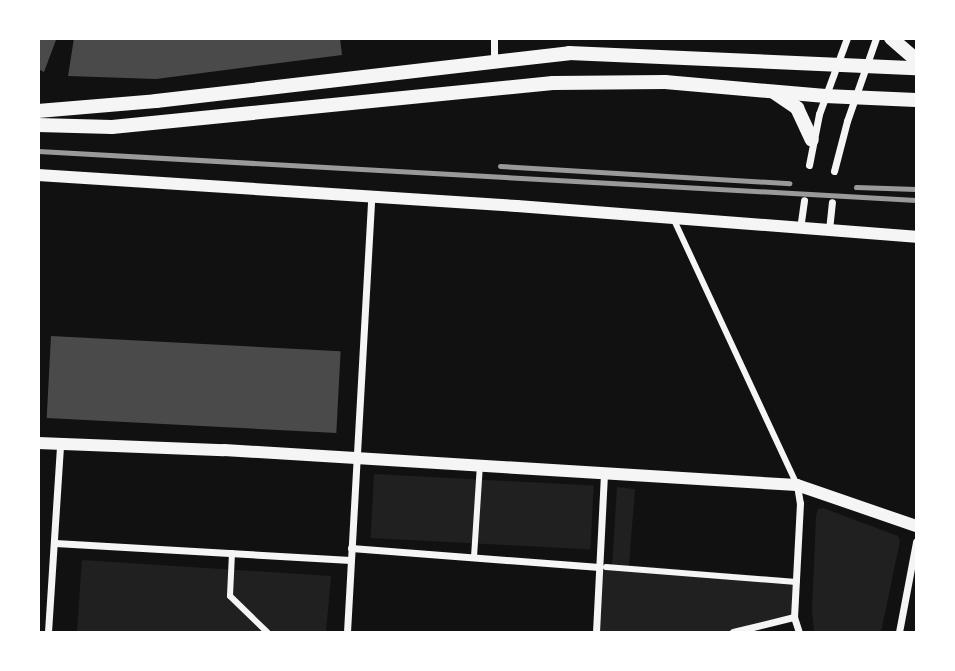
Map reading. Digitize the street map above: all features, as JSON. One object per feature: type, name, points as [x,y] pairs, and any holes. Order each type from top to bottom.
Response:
[{"type":"main road","points":[[891,38],[916,60]]},
{"type":"main road","points":[[38,110],[168,99],[569,53],[916,68]]},
{"type":"main road","points":[[38,125],[55,128],[150,124],[553,83],[665,82],[825,96],[916,100]]},
{"type":"main road","points":[[771,90],[797,108],[812,140]]},
{"type":"street","points":[[494,38],[494,60]]},
{"type":"street","points":[[809,165],[812,140],[825,96],[847,38]]},
{"type":"street","points":[[834,171],[847,121],[876,38]]},
{"type":"street","points":[[38,175],[916,237]]},
{"type":"street","points":[[347,632],[371,197]]},
{"type":"street","points":[[800,229],[804,200]]},
{"type":"street","points":[[829,230],[832,202]]},
{"type":"street","points":[[673,218],[797,485],[800,503],[794,617],[799,632]]},
{"type":"street","points":[[38,443],[356,457],[797,485],[916,526]]},
{"type":"street","points":[[48,632],[60,444]]},
{"type":"street","points":[[474,558],[480,465]]},
{"type":"street","points":[[596,632],[602,567],[604,473]]},
{"type":"street","points":[[899,632],[916,541]]},
{"type":"street","points":[[55,543],[351,560]]},
{"type":"street","points":[[351,548],[796,582]]},
{"type":"street","points":[[232,553],[230,596],[267,632]]},
{"type":"street","points":[[733,632],[794,617]]},
{"type":"shaded area","points":[[374,474],[594,486],[590,549],[371,538]]},
{"type":"shaded area","points":[[617,487],[635,489],[629,565],[785,578],[786,581],[796,582],[794,617],[733,632],[596,632],[599,567],[612,567]]},
{"type":"shaded area","points":[[823,508],[898,536],[900,541],[881,632],[814,632],[812,610],[816,516],[818,509]]},
{"type":"shaded area","points":[[82,560],[331,576],[326,632],[77,632]]},
{"type":"building","points":[[38,38],[56,40],[44,72],[38,69]]},
{"type":"building","points":[[74,38],[340,38],[342,55],[156,79],[68,76]]},
{"type":"building","points":[[51,336],[341,351],[336,433],[47,418]]},
{"type":"railway","points":[[38,151],[916,200]]},
{"type":"railway","points":[[500,166],[790,183]]},
{"type":"railway","points":[[856,187],[916,189]]}]
